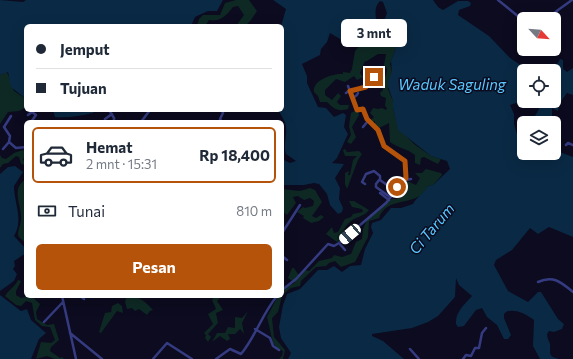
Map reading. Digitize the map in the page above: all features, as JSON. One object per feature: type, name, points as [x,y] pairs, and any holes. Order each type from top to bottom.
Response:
[{"type":"street","points":[[498,0],[517,15]]},
{"type":"street","points":[[556,12],[572,0]]},
{"type":"street","points":[[346,93],[350,90],[366,87],[374,77],[379,80]]},
{"type":"street","points":[[366,78],[368,83]]},
{"type":"street","points":[[348,86],[357,110],[363,109],[368,121],[378,130],[384,146],[405,160],[405,180]]},
{"type":"street","points":[[353,98],[358,93]]},
{"type":"street","points":[[28,115],[32,112],[36,115],[32,120]]},
{"type":"street","points":[[105,119],[112,114],[114,120]]},
{"type":"street","points":[[3,149],[9,142],[10,136],[4,128],[12,116]]},
{"type":"street","points":[[363,127],[368,121]]},
{"type":"street","points":[[9,142],[16,148],[24,147]]},
{"type":"street","points":[[566,145],[568,143],[573,146]]},
{"type":"street","points":[[365,184],[362,182],[366,174],[375,172],[379,175],[379,180],[376,187],[389,198]]},
{"type":"street","points":[[284,286],[296,279],[328,244],[334,246],[339,243],[389,198],[397,187],[405,180],[412,179]]},
{"type":"street","points":[[379,180],[394,190]]},
{"type":"street","points":[[397,187],[403,193]]},
{"type":"street","points":[[380,193],[389,198]]},
{"type":"street","points":[[284,230],[300,205]]},
{"type":"street","points":[[339,243],[345,250]]},
{"type":"street","points":[[538,282],[548,278],[557,280],[573,292]]},
{"type":"street","points":[[62,298],[76,359]]},
{"type":"street","points":[[216,359],[230,349],[241,354],[248,346],[255,329],[268,306],[275,298]]},
{"type":"street","points":[[44,322],[63,302]]},
{"type":"street","points":[[463,359],[467,355],[471,356],[475,348],[479,348],[482,333],[486,328]]},
{"type":"street","points":[[255,329],[270,338],[273,346],[279,350]]},
{"type":"street","points":[[69,332],[102,359]]},
{"type":"street","points":[[153,359],[167,343],[192,359]]},
{"type":"street","points":[[410,349],[419,359]]},
{"type":"green space","points":[[236,0],[249,0],[257,11],[247,24],[237,24],[244,15],[238,6],[233,7],[220,19],[209,20],[206,24],[198,24],[199,19],[203,15],[220,15],[225,3]]},
{"type":"green space","points":[[385,33],[396,48],[390,64],[392,72],[388,89],[393,101],[393,108],[398,128],[414,144],[431,156],[441,159],[438,164],[424,157],[421,158],[420,165],[415,163],[415,155],[390,142],[389,123],[379,128],[375,124],[375,121],[373,122],[371,120],[374,117],[370,113],[373,108],[382,108],[386,110],[387,108],[385,106],[386,98],[381,96],[380,93],[383,90],[382,83],[387,69],[384,65],[386,54],[378,54],[365,61],[360,73],[363,77],[357,80],[354,76],[345,82],[336,79],[325,90],[325,95],[332,100],[338,93],[341,96],[337,102],[340,105],[349,105],[348,109],[339,110],[327,102],[320,102],[318,96],[314,92],[316,84],[324,78],[343,74],[343,72],[350,73],[355,51],[363,42],[374,46],[377,45],[382,35]]},
{"type":"green space","points":[[7,72],[14,91],[24,98],[24,108],[19,111],[8,112],[0,124],[0,75]]},
{"type":"green space","points":[[355,111],[358,112],[359,115],[352,127],[356,137],[351,144],[347,142],[351,135],[349,126],[351,113]]},
{"type":"green space","points":[[345,149],[347,152],[359,151],[362,154],[358,160],[347,189],[345,184],[345,173],[349,171],[348,175],[350,175],[353,160],[357,156],[345,156],[343,150]]},
{"type":"green space","points":[[24,151],[24,165],[21,164],[19,157],[16,156],[8,163],[3,164],[0,168],[0,155],[2,158],[6,159],[14,153]]},
{"type":"green space","points":[[426,169],[441,173],[442,175],[433,185],[428,186],[424,193],[411,200],[387,207],[379,218],[369,221],[368,237],[355,262],[341,267],[335,261],[326,266],[316,267],[301,281],[300,286],[291,288],[284,293],[284,290],[287,286],[295,283],[288,278],[292,268],[294,268],[298,274],[301,275],[305,270],[309,271],[319,261],[332,258],[334,255],[342,257],[351,254],[356,242],[362,239],[363,229],[367,220],[384,203],[392,199],[397,199],[398,196],[407,192],[404,187],[407,181],[416,185],[420,178],[415,173],[422,173]]},
{"type":"green space","points":[[24,181],[24,241],[18,235],[21,223],[21,214],[18,192],[21,183]]},
{"type":"green space","points":[[310,188],[315,190],[322,202],[312,216],[316,218],[321,215],[324,217],[319,221],[311,223],[303,218],[304,216],[297,212],[303,207],[313,206],[314,201],[310,198],[304,200],[298,196],[293,197],[296,203],[287,215],[284,213],[284,189],[300,191]]},
{"type":"green space","points":[[349,201],[354,201],[369,210],[348,224],[341,235],[343,239],[337,242],[326,234],[332,227],[334,233],[338,232],[345,219],[351,217],[353,214],[363,212],[362,209],[352,207]]},
{"type":"green space","points":[[18,280],[21,281],[16,291],[16,295],[21,298],[33,298],[40,304],[36,312],[37,319],[47,325],[54,324],[59,340],[51,347],[50,351],[64,359],[55,359],[47,356],[36,359],[41,342],[51,343],[55,340],[50,327],[42,326],[35,320],[32,303],[26,301],[21,306],[16,305],[5,296]]},
{"type":"green space","points":[[126,298],[137,298],[148,304],[153,310],[147,315],[139,309],[135,311],[132,308],[127,309],[125,302]]},
{"type":"green space","points":[[214,298],[220,298],[217,301],[223,310],[216,313],[218,323],[208,334],[211,337],[208,342],[204,333],[213,324],[208,314],[216,309],[212,300]]},
{"type":"green space","points":[[277,298],[282,298],[278,312],[272,318],[274,337],[285,350],[283,359],[279,359],[282,356],[283,351],[278,349],[273,343],[267,317]]},
{"type":"green space","points":[[118,303],[122,306],[123,313],[117,311],[101,333],[99,332],[105,313],[111,312],[112,306]]},
{"type":"green space","points":[[248,311],[242,323],[244,334],[240,329],[235,334],[228,334],[230,339],[227,341],[220,336],[212,342],[217,333],[225,333],[228,327],[235,328],[235,317],[242,318]]},
{"type":"water","points":[[0,0],[23,2],[26,0],[223,0],[217,11],[208,11],[195,17],[192,24],[24,24],[24,97],[11,87],[8,72],[0,75]]},
{"type":"water","name":"Waduk Saguling","points":[[273,0],[433,0],[438,7],[443,10],[458,1],[468,1],[471,3],[470,6],[459,10],[458,15],[489,36],[510,58],[519,64],[517,64],[517,102],[510,105],[514,114],[514,124],[517,134],[517,160],[561,160],[561,152],[573,157],[573,237],[549,227],[538,234],[530,228],[512,250],[496,260],[494,265],[508,291],[528,302],[538,292],[541,292],[558,319],[564,324],[562,329],[554,332],[549,331],[547,334],[550,344],[550,354],[559,359],[540,359],[533,346],[534,320],[519,312],[510,311],[504,314],[504,318],[511,335],[508,339],[504,339],[497,325],[487,317],[482,308],[476,310],[464,326],[458,327],[456,324],[457,316],[461,308],[472,296],[459,285],[456,278],[455,297],[438,316],[428,322],[412,328],[372,334],[372,336],[383,341],[404,359],[288,359],[291,353],[281,338],[279,327],[283,305],[287,294],[300,289],[318,270],[327,270],[334,266],[342,272],[350,266],[361,265],[365,249],[373,233],[371,227],[372,223],[381,220],[391,208],[401,208],[413,204],[428,186],[433,185],[450,169],[447,161],[431,156],[398,130],[393,101],[388,86],[388,81],[392,72],[391,61],[396,48],[382,26],[387,13],[383,2],[380,1],[376,10],[377,30],[373,39],[365,36],[360,37],[345,45],[340,39],[330,33],[327,42],[321,49],[320,55],[302,64],[307,76],[307,83],[318,107],[326,108],[334,117],[343,113],[346,115],[344,127],[348,134],[337,158],[332,163],[344,164],[335,178],[340,188],[339,199],[343,208],[342,212],[338,214],[330,205],[327,194],[319,184],[284,185],[284,160],[290,163],[296,161],[286,154],[286,126],[280,112],[284,112],[284,24],[282,24],[286,9]]},
{"type":"water","points":[[560,59],[563,60],[563,69],[567,72],[573,68],[573,95],[567,93],[561,101],[561,64],[557,64]]},
{"type":"water","points":[[552,108],[552,116],[535,116],[539,109]]},
{"type":"water","points":[[54,112],[94,112],[74,116],[55,117]]},
{"type":"water","points":[[15,166],[23,172],[14,186],[18,211],[18,224],[14,236],[24,247],[24,254],[14,261],[15,266],[13,269],[17,274],[14,281],[0,291],[0,174],[8,167]]},
{"type":"water","points":[[0,295],[21,311],[27,309],[31,320],[46,333],[39,339],[31,359],[0,359]]},
{"type":"route","points":[[374,77],[366,87],[364,86],[350,91],[357,110],[359,111],[363,109],[368,121],[374,124],[378,130],[384,146],[405,161],[406,178],[397,187]]},
{"type":"water label","name":"Ci Tarum","points":[[432,229]]}]
